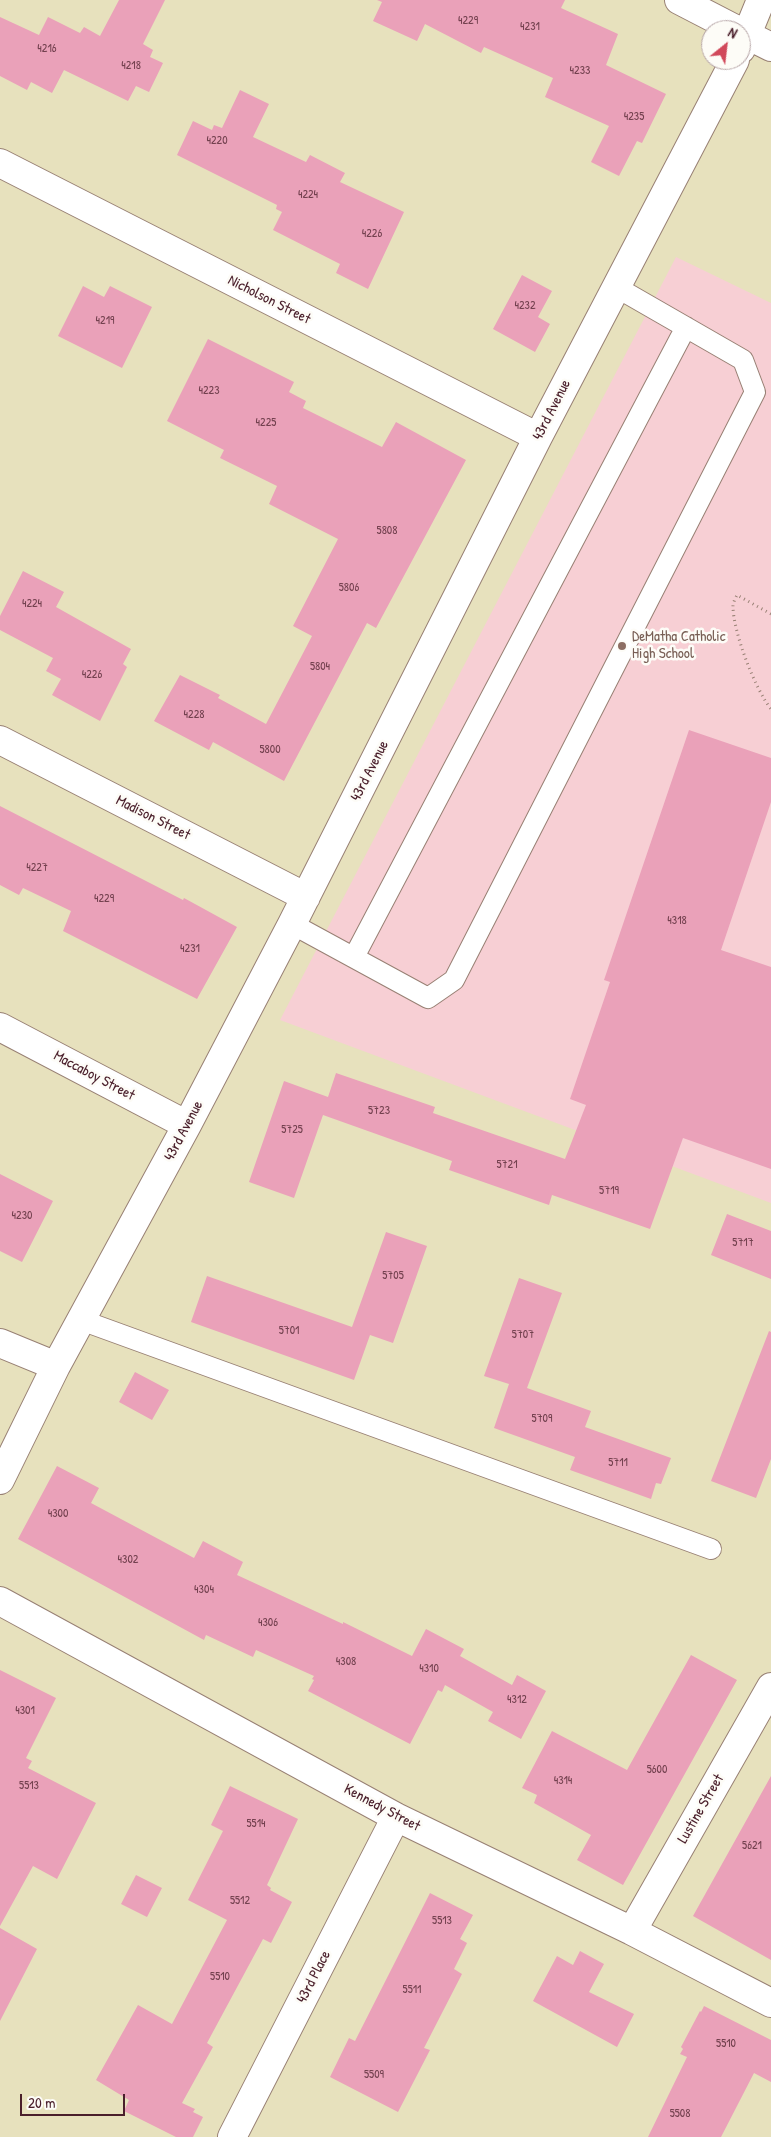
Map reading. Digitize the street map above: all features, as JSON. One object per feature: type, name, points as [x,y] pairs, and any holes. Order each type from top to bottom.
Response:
[{"type":"street","points":[[679,0],[714,20]]},
{"type":"street","points":[[751,30],[761,0]]},
{"type":"street","name":"43rd Avenue","points":[[0,1480],[56,1366],[187,1125],[306,898],[538,438],[730,70]]},
{"type":"street","name":"Nicholson Street","points":[[0,163],[538,438]]},
{"type":"street","name":"Madison Street","points":[[0,740],[306,898]]},
{"type":"street","name":"Maccaboy Street","points":[[0,1027],[187,1125]]},
{"type":"street","points":[[0,1343],[56,1366]]},
{"type":"street","name":"Kennedy Street","points":[[0,1601],[396,1816],[632,1931],[771,2003]]},
{"type":"street","name":"Lustine Street","points":[[632,1931],[771,1686]]},
{"type":"street","name":"43rd Place","points":[[232,2137],[396,1816]]},
{"type":"lane","points":[[292,924],[428,998],[454,980],[755,392],[743,360],[616,287]]},
{"type":"lane","points":[[354,957],[686,327]]},
{"type":"lane","points":[[81,1320],[711,1549]]},
{"type":"path","points":[[771,614],[736,595],[733,605],[737,630],[759,692],[771,709]]},
{"type":"shaded area","name":"DeMatha Catholic High School","points":[[676,257],[771,303],[771,1203],[280,1020]]},
{"type":"building","points":[[119,0],[165,0],[143,44],[153,50],[150,57],[163,63],[149,92],[136,86],[128,101],[64,70],[52,93],[31,82],[27,90],[0,76],[0,17],[39,35],[48,17],[80,33],[84,27],[100,36]]},
{"type":"building","points":[[377,0],[565,0],[561,8],[618,34],[606,65],[666,94],[642,143],[637,141],[619,176],[591,162],[609,126],[545,97],[553,78],[484,47],[481,53],[425,24],[417,41],[373,21],[382,2]]},
{"type":"building","points":[[240,90],[269,104],[253,137],[306,162],[310,155],[345,173],[340,182],[404,212],[368,289],[336,273],[340,264],[273,230],[282,212],[276,209],[277,205],[177,155],[193,121],[212,130],[214,125],[222,128]]},
{"type":"building","points":[[522,275],[552,291],[538,317],[550,324],[535,352],[493,329]]},
{"type":"building","points":[[83,286],[104,297],[110,286],[152,307],[122,368],[58,336]]},
{"type":"building","points":[[208,339],[294,382],[289,392],[306,401],[303,408],[382,447],[396,422],[466,460],[376,628],[367,623],[284,781],[213,742],[209,750],[154,721],[180,675],[220,695],[218,698],[266,724],[312,636],[293,626],[338,539],[269,504],[277,486],[220,458],[224,450],[167,421]]},
{"type":"building","points":[[23,571],[64,592],[56,607],[131,649],[123,664],[127,667],[100,721],[52,695],[61,679],[46,671],[53,658],[0,630],[0,616]]},
{"type":"building","points":[[689,730],[771,758],[771,802],[721,950],[771,967],[771,1169],[683,1138],[650,1229],[552,1195],[549,1205],[449,1170],[452,1161],[323,1115],[294,1198],[249,1182],[284,1081],[328,1097],[336,1073],[435,1107],[433,1113],[565,1159],[586,1105],[570,1099],[610,982],[604,980]]},
{"type":"building","points":[[0,806],[183,900],[184,898],[237,927],[197,999],[63,931],[71,911],[23,888],[19,895],[0,885]]},
{"type":"building","points":[[0,1174],[53,1201],[22,1262],[0,1251]]},
{"type":"building","points":[[727,1214],[771,1231],[771,1279],[711,1255]]},
{"type":"building","points":[[386,1232],[427,1246],[393,1343],[370,1335],[354,1380],[191,1322],[207,1276],[352,1327]]},
{"type":"building","points":[[519,1278],[562,1293],[527,1388],[591,1411],[585,1427],[671,1458],[661,1484],[656,1483],[651,1499],[570,1470],[575,1457],[494,1428],[509,1384],[484,1376]]},
{"type":"building","points":[[769,1331],[771,1332],[771,1459],[756,1498],[711,1481]]},
{"type":"building","points":[[135,1372],[169,1390],[152,1420],[119,1402]]},
{"type":"building","points":[[57,1466],[99,1488],[91,1503],[194,1558],[203,1541],[243,1562],[237,1575],[343,1624],[343,1622],[412,1656],[426,1629],[464,1649],[460,1656],[512,1685],[517,1675],[546,1691],[521,1739],[488,1721],[493,1712],[445,1685],[442,1692],[438,1690],[410,1744],[308,1691],[314,1676],[256,1650],[253,1657],[206,1635],[204,1640],[18,1539]]},
{"type":"building","points":[[691,1655],[737,1680],[623,1885],[577,1860],[591,1835],[534,1803],[537,1795],[522,1788],[552,1731],[627,1770]]},
{"type":"building","points":[[0,1670],[56,1698],[26,1758],[32,1761],[28,1768],[96,1803],[57,1879],[33,1866],[0,1926]]},
{"type":"building","points":[[771,1776],[771,1960],[693,1916]]},
{"type":"building","points":[[230,1786],[298,1819],[267,1885],[271,1888],[270,1890],[292,1902],[271,1943],[263,1939],[207,2043],[213,2047],[182,2103],[195,2109],[193,2112],[203,2117],[193,2137],[176,2137],[124,2111],[129,2100],[96,2080],[138,2005],[172,2024],[227,1920],[188,1900],[223,1831],[211,1825]]},
{"type":"building","points":[[136,1875],[162,1888],[147,1917],[121,1904]]},
{"type":"building","points":[[430,1893],[473,1915],[460,1939],[467,1943],[454,1969],[462,1974],[424,2048],[430,2050],[398,2112],[330,2077],[349,2038],[355,2041]]},
{"type":"building","points":[[0,1928],[37,1949],[0,2021]]},
{"type":"building","points":[[580,1951],[604,1964],[589,1992],[634,2014],[617,2047],[533,2001],[557,1956],[573,1965]]},
{"type":"building","points":[[704,2006],[771,2040],[771,2082],[754,2073],[721,2137],[648,2137],[687,2057],[680,2054],[683,2049],[681,2047]]},
{"type":"place","name":"DeMatha Catholic High School","points":[[622,646]]}]
